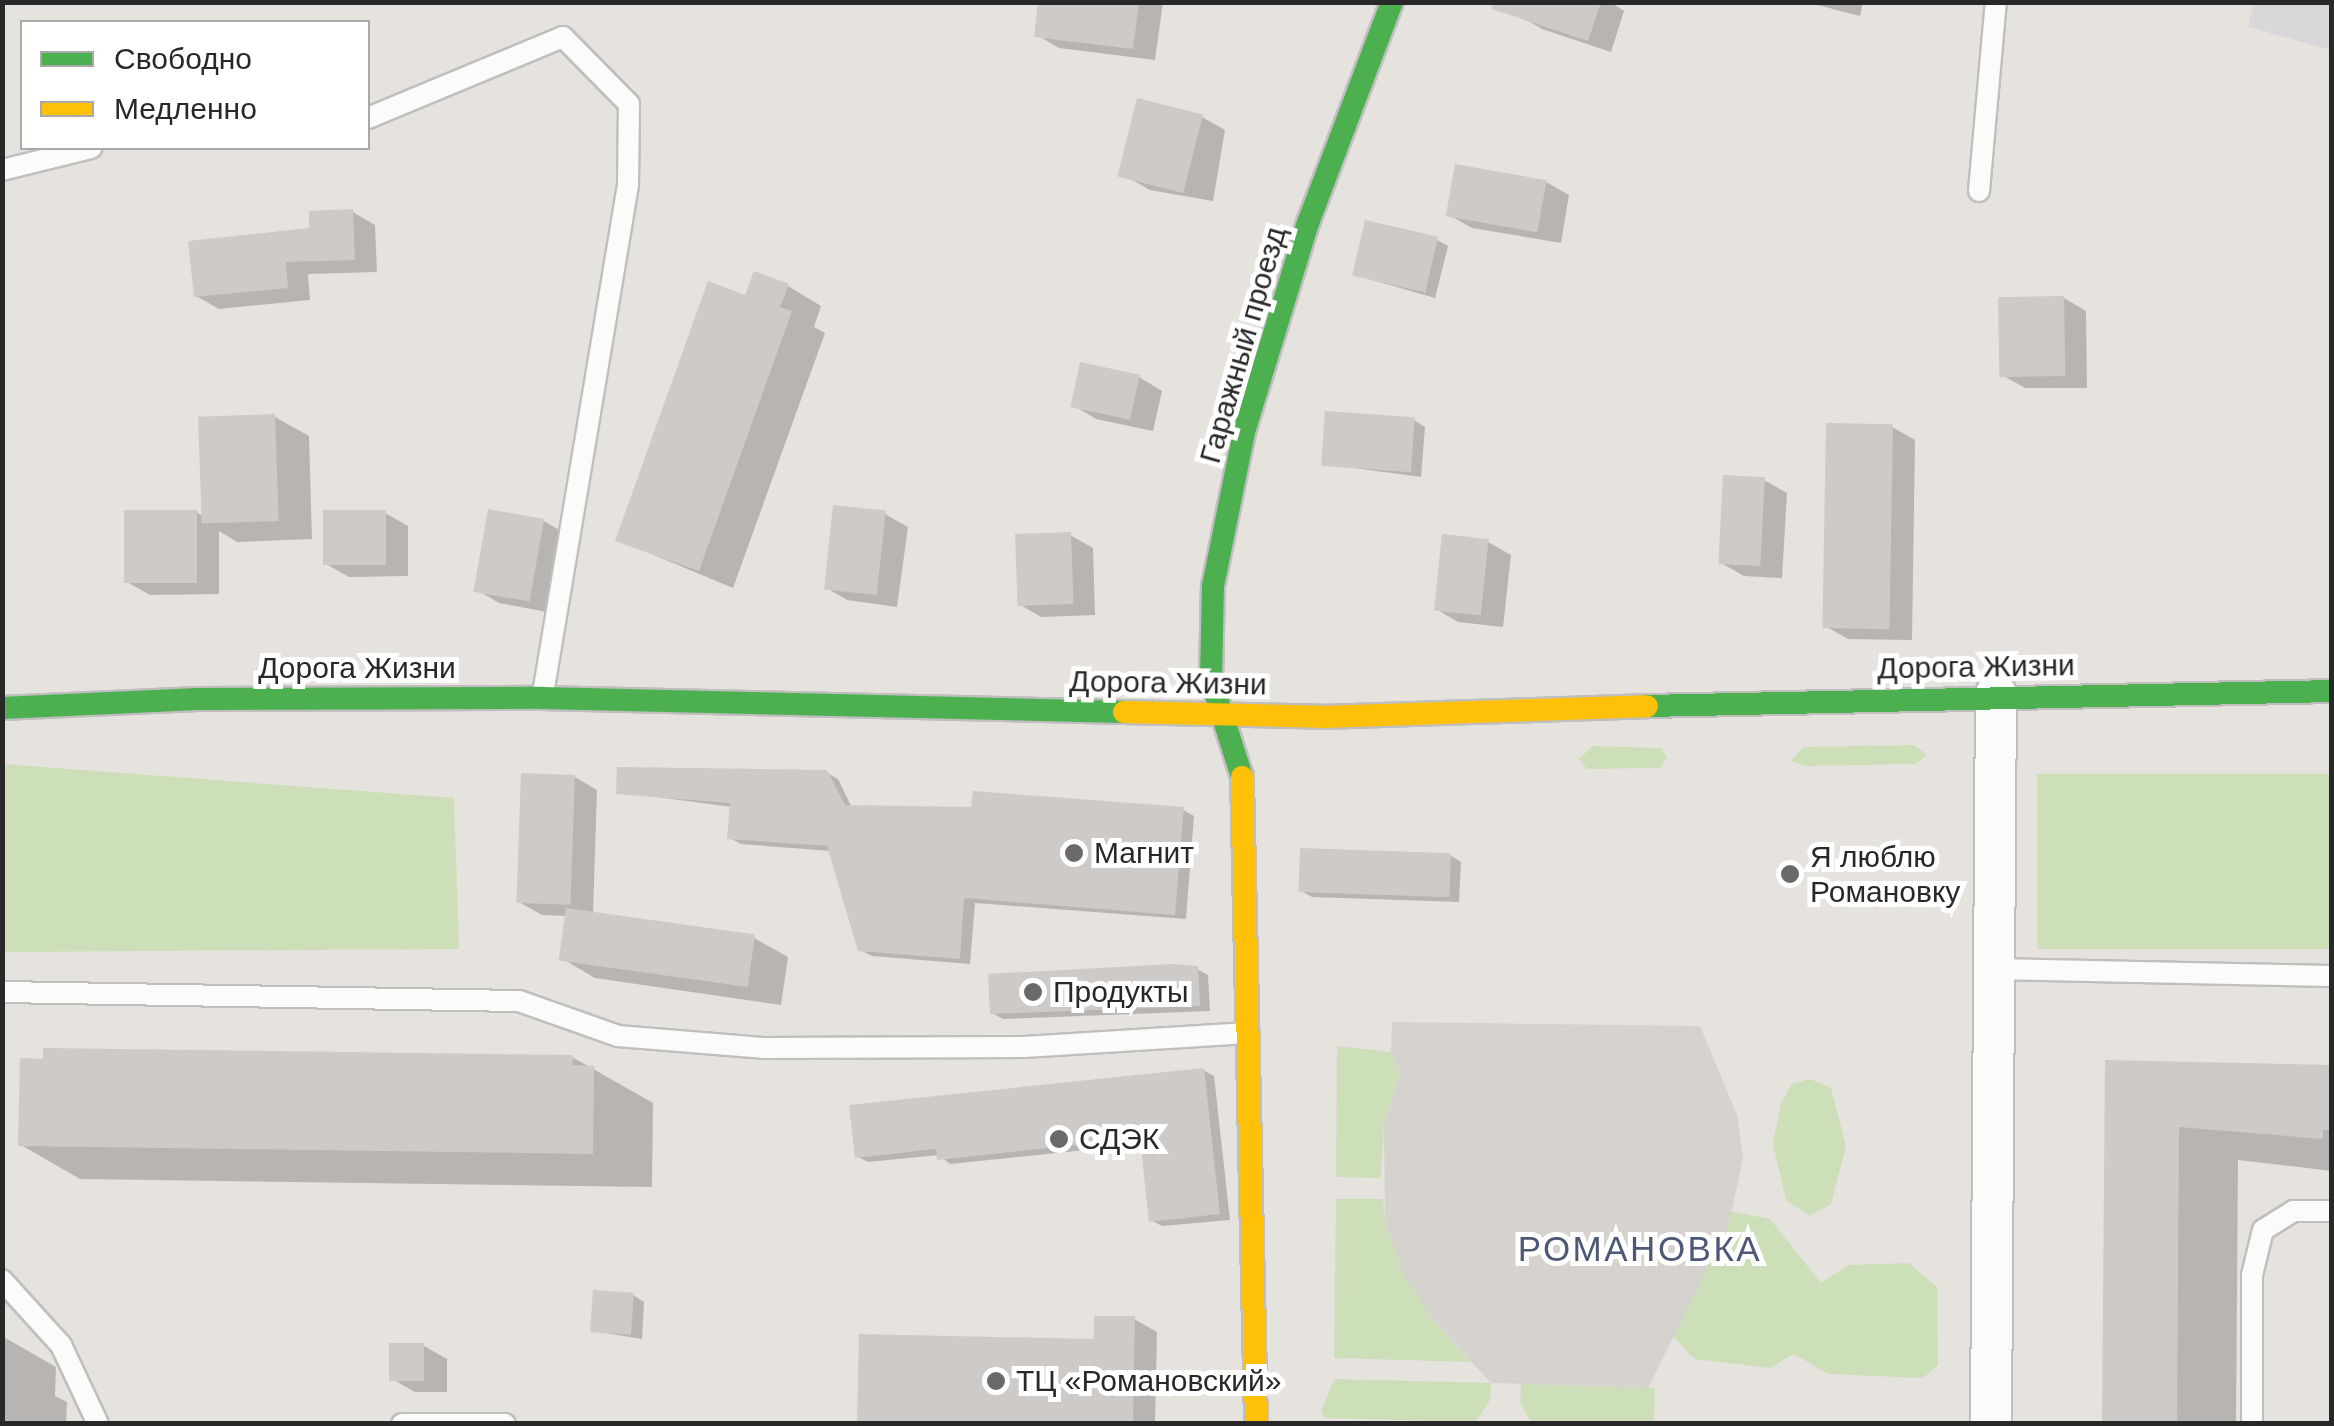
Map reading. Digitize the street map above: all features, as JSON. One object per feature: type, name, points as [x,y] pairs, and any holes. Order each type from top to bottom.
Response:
[{"type":"main road","name":"Гаражный проезд","points":[[1256,1424],[1243,786],[1211,679],[1209,644],[1214,586],[1244,432],[1308,224],[1392,2]]},
{"type":"main road","name":"Дорога Жизни","points":[[2,708],[198,698],[542,698],[1322,717],[1996,694],[2332,692]]},
{"type":"street","points":[[1991,1424],[1996,694]]},
{"type":"lane","points":[[1979,191],[1996,2]]},
{"type":"lane","points":[[370,117],[564,37],[630,104],[628,185],[542,698]]},
{"type":"lane","points":[[2,170],[84,150]]},
{"type":"lane","points":[[1993,969],[2332,976]]},
{"type":"lane","points":[[2,992],[519,1001],[618,1036],[763,1048],[1024,1047],[1248,1032]]},
{"type":"lane","points":[[2252,1424],[2252,1275],[2263,1230],[2293,1211],[2332,1212]]},
{"type":"lane","points":[[2,1280],[60,1345],[98,1424]]},
{"type":"lane","points":[[402,1424],[504,1424]]},
{"type":"shaded area","points":[[2254,2],[2331,3],[2331,50],[2248,27]]},
{"type":"shaded area","points":[[1392,1022],[1700,1026],[1737,1115],[1743,1158],[1729,1224],[1648,1388],[1491,1383],[1432,1319],[1403,1274],[1385,1221],[1384,1124],[1400,1073],[1391,1052]]},
{"type":"green space","points":[[1914,745],[1927,755],[1916,764],[1806,766],[1791,761],[1803,747]]},
{"type":"green space","points":[[1593,746],[1661,748],[1667,757],[1660,768],[1587,769],[1579,759]]},
{"type":"green space","points":[[2,764],[454,798],[459,949],[3,952]]},
{"type":"green space","points":[[2037,774],[2331,774],[2331,949],[2037,949]]},
{"type":"green space","points":[[1337,1046],[1391,1052],[1400,1073],[1384,1124],[1381,1178],[1336,1177]]},
{"type":"green space","points":[[1810,1079],[1831,1088],[1846,1146],[1831,1204],[1809,1216],[1786,1200],[1773,1144],[1781,1103],[1792,1084]]},
{"type":"green space","points":[[1336,1199],[1383,1199],[1385,1221],[1432,1319],[1471,1362],[1334,1358]]},
{"type":"green space","points":[[1702,1206],[1770,1219],[1821,1283],[1848,1265],[1909,1263],[1937,1287],[1938,1365],[1923,1378],[1828,1374],[1794,1354],[1770,1368],[1694,1359],[1665,1328]]},
{"type":"green space","points":[[1334,1379],[1491,1383],[1490,1400],[1476,1422],[1325,1418],[1321,1411]]},
{"type":"green space","points":[[1521,1384],[1655,1388],[1654,1423],[1531,1423],[1520,1402]]},
{"type":"building","points":[[1038,2],[1139,2],[1133,49],[1034,37]]},
{"type":"building","points":[[1493,2],[1601,2],[1588,41],[1492,9]]},
{"type":"building","points":[[1137,98],[1203,114],[1183,193],[1117,177]]},
{"type":"building","points":[[1455,164],[1547,180],[1537,232],[1446,216]]},
{"type":"building","points":[[353,209],[355,260],[286,262],[288,288],[194,297],[188,241],[309,228],[309,211]]},
{"type":"building","points":[[1365,220],[1438,237],[1425,292],[1352,276]]},
{"type":"building","points":[[754,271],[789,284],[780,307],[792,311],[699,571],[615,541],[708,281],[745,295]]},
{"type":"building","points":[[2064,296],[2065,376],[1999,377],[1998,297]]},
{"type":"building","points":[[1080,362],[1140,375],[1130,420],[1070,407]]},
{"type":"building","points":[[1325,411],[1415,417],[1411,472],[1321,466]]},
{"type":"building","points":[[275,414],[279,521],[202,524],[198,417]]},
{"type":"building","points":[[1826,423],[1893,424],[1889,629],[1822,628]]},
{"type":"building","points":[[1723,475],[1765,477],[1760,566],[1718,564]]},
{"type":"building","points":[[833,505],[886,511],[877,595],[824,590]]},
{"type":"building","points":[[488,509],[544,519],[530,602],[473,592]]},
{"type":"building","points":[[124,510],[197,510],[197,583],[124,583]]},
{"type":"building","points":[[323,510],[386,510],[386,565],[323,565]]},
{"type":"building","points":[[1071,532],[1074,604],[1018,606],[1015,534]]},
{"type":"building","points":[[1442,534],[1489,539],[1481,615],[1434,611]]},
{"type":"building","points":[[617,767],[827,770],[845,805],[971,807],[973,791],[1184,807],[1175,915],[964,898],[960,959],[858,951],[827,846],[727,839],[730,803],[616,794]]},
{"type":"building","points":[[521,773],[575,775],[570,905],[516,903]]},
{"type":"building","points":[[1300,848],[1451,853],[1449,897],[1298,892]]},
{"type":"building","points":[[566,908],[755,935],[748,987],[559,960]]},
{"type":"building","points":[[1198,966],[1200,1006],[990,1014],[988,974]]},
{"type":"building","points":[[43,1048],[573,1055],[573,1065],[594,1066],[593,1154],[18,1146],[20,1058],[43,1059]]},
{"type":"building","points":[[2105,1060],[2332,1065],[2332,1130],[2323,1130],[2323,1139],[2179,1127],[2177,1424],[2102,1424]]},
{"type":"building","points":[[1204,1068],[1220,1214],[1149,1222],[1140,1138],[937,1160],[936,1149],[855,1158],[849,1105]]},
{"type":"building","points":[[593,1290],[634,1293],[631,1335],[590,1332]]},
{"type":"building","name":"ТЦ «Романовский»","points":[[1094,1316],[1135,1316],[1133,1424],[857,1423],[859,1334],[1094,1339]]},
{"type":"building","points":[[389,1343],[424,1343],[424,1381],[389,1381]]},
{"type":"traffic: fast","points":[[1242,777],[1211,679],[1213,586],[1244,432],[1308,223],[1392,2]]},
{"type":"traffic: fast","points":[[1647,706],[2332,691]]},
{"type":"traffic: fast","points":[[2,708],[198,699],[542,698],[1124,712]]},
{"type":"traffic: slow","points":[[1124,712],[1322,717],[1647,706]]},
{"type":"traffic: slow","points":[[1242,777],[1256,1424]]},
{"type":"place","name":"Магнит","points":[[1074,853]]},
{"type":"place","name":"Я люблю Романовку","points":[[1790,874]]},
{"type":"place","name":"Продукты","points":[[1033,992]]},
{"type":"place","name":"СДЭК","points":[[1059,1139]]},
{"type":"place","name":"ТЦ «Романовский»","points":[[996,1381]]},
{"type":"district","name":"РОМАНОВКА","points":[[1640,1249]]}]
